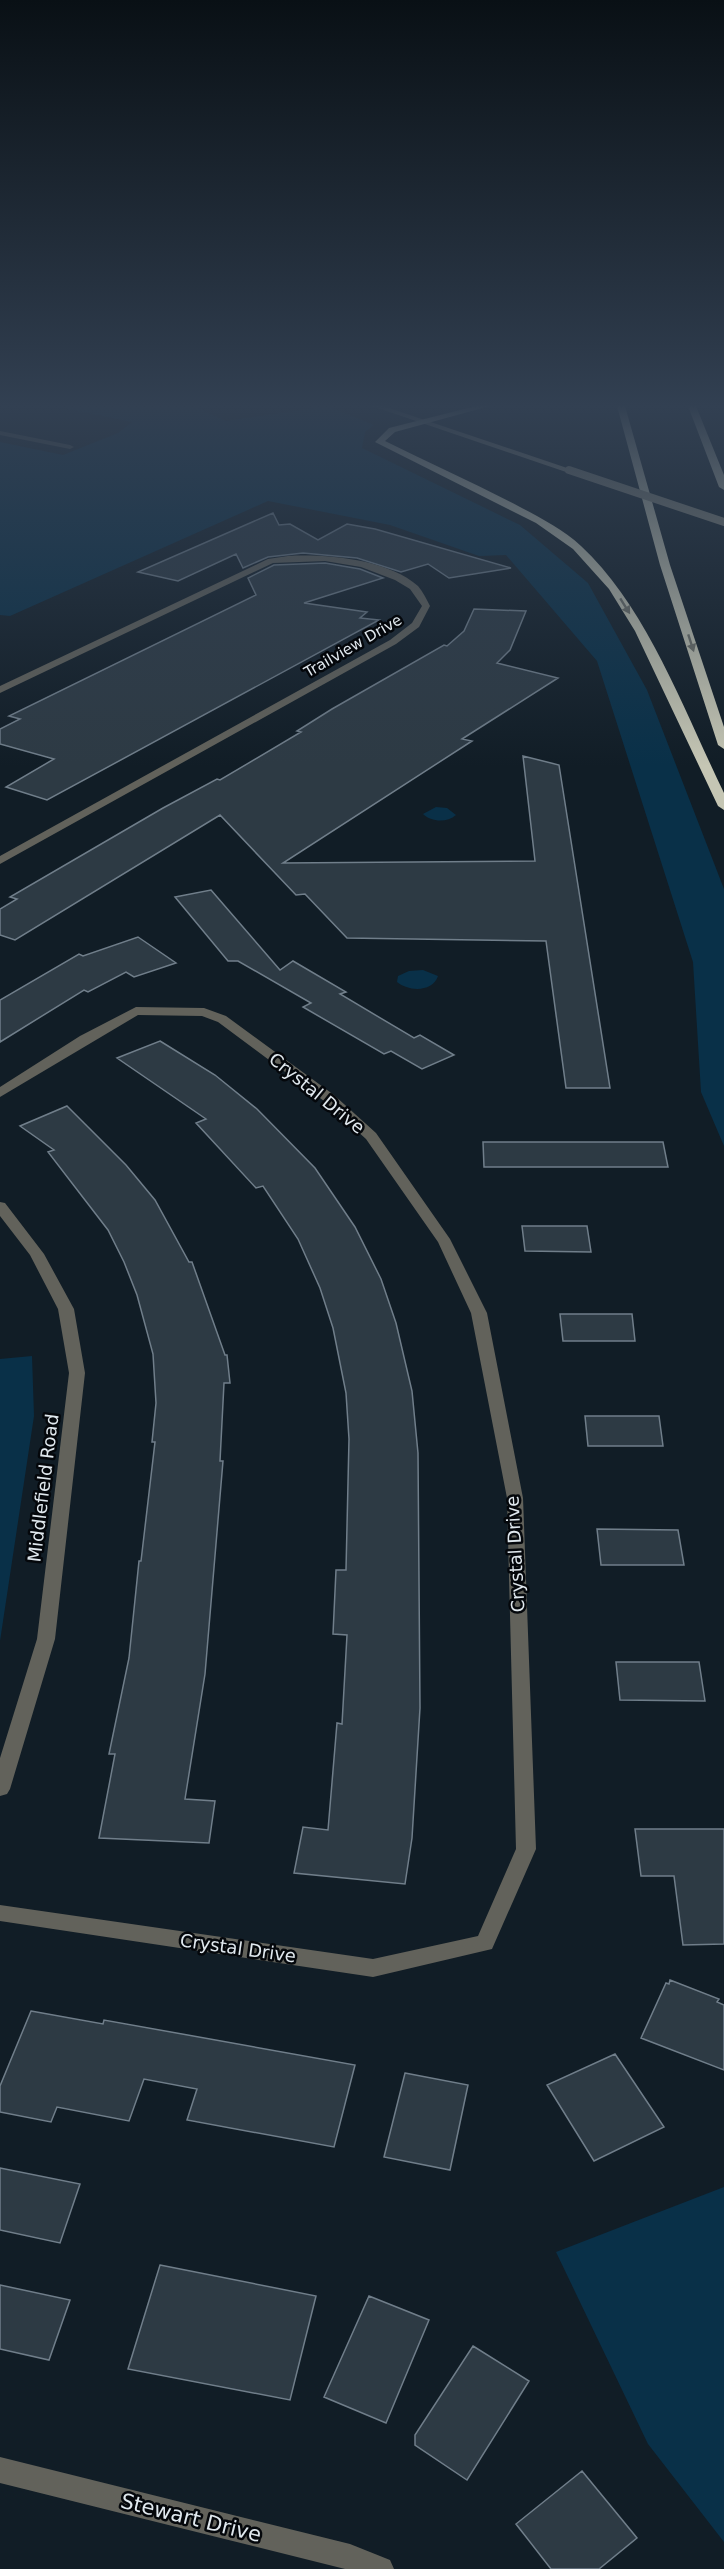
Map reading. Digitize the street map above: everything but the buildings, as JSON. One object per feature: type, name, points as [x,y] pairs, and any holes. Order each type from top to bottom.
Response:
[{"type":"highway","points":[[543,526],[577,547],[613,587],[640,631],[724,806]]},
{"type":"highway","points":[[654,526],[724,745]]},
{"type":"street","name":"Trailview Drive","points":[[0,861],[393,642],[416,626],[426,606],[415,588],[387,574],[352,563],[314,556],[287,557],[271,561],[2,687]]},
{"type":"street","name":"Crystal Drive","points":[[0,1093],[85,1039],[136,1011],[204,1012],[222,1019],[250,1039],[329,1098],[366,1131],[438,1231],[479,1313],[514,1498],[526,1849],[485,1942],[373,1968],[0,1913]]},
{"type":"street","name":"Middlefield Road","points":[[0,1206],[37,1254],[66,1309],[77,1373],[46,1639],[0,1789]]},
{"type":"street","name":"Stewart Drive","points":[[0,2470],[350,2557],[381,2569]]},
{"type":"shaded area","points":[[0,526],[212,526],[10,616],[0,615]]},
{"type":"shaded area","points":[[393,526],[521,526],[588,583],[647,690],[724,889],[724,1146],[701,1092],[693,962],[597,661],[506,555],[479,556]]},
{"type":"shaded area","points":[[436,807],[447,808],[456,815],[439,820],[430,819],[423,814]]},
{"type":"shaded area","points":[[423,970],[438,976],[426,988],[408,988],[397,982],[398,976],[409,971]]},
{"type":"shaded area","points":[[32,1356],[34,1416],[0,1641],[0,1359]]},
{"type":"shaded area","points":[[724,2187],[724,2542],[648,2444],[556,2252]]}]
